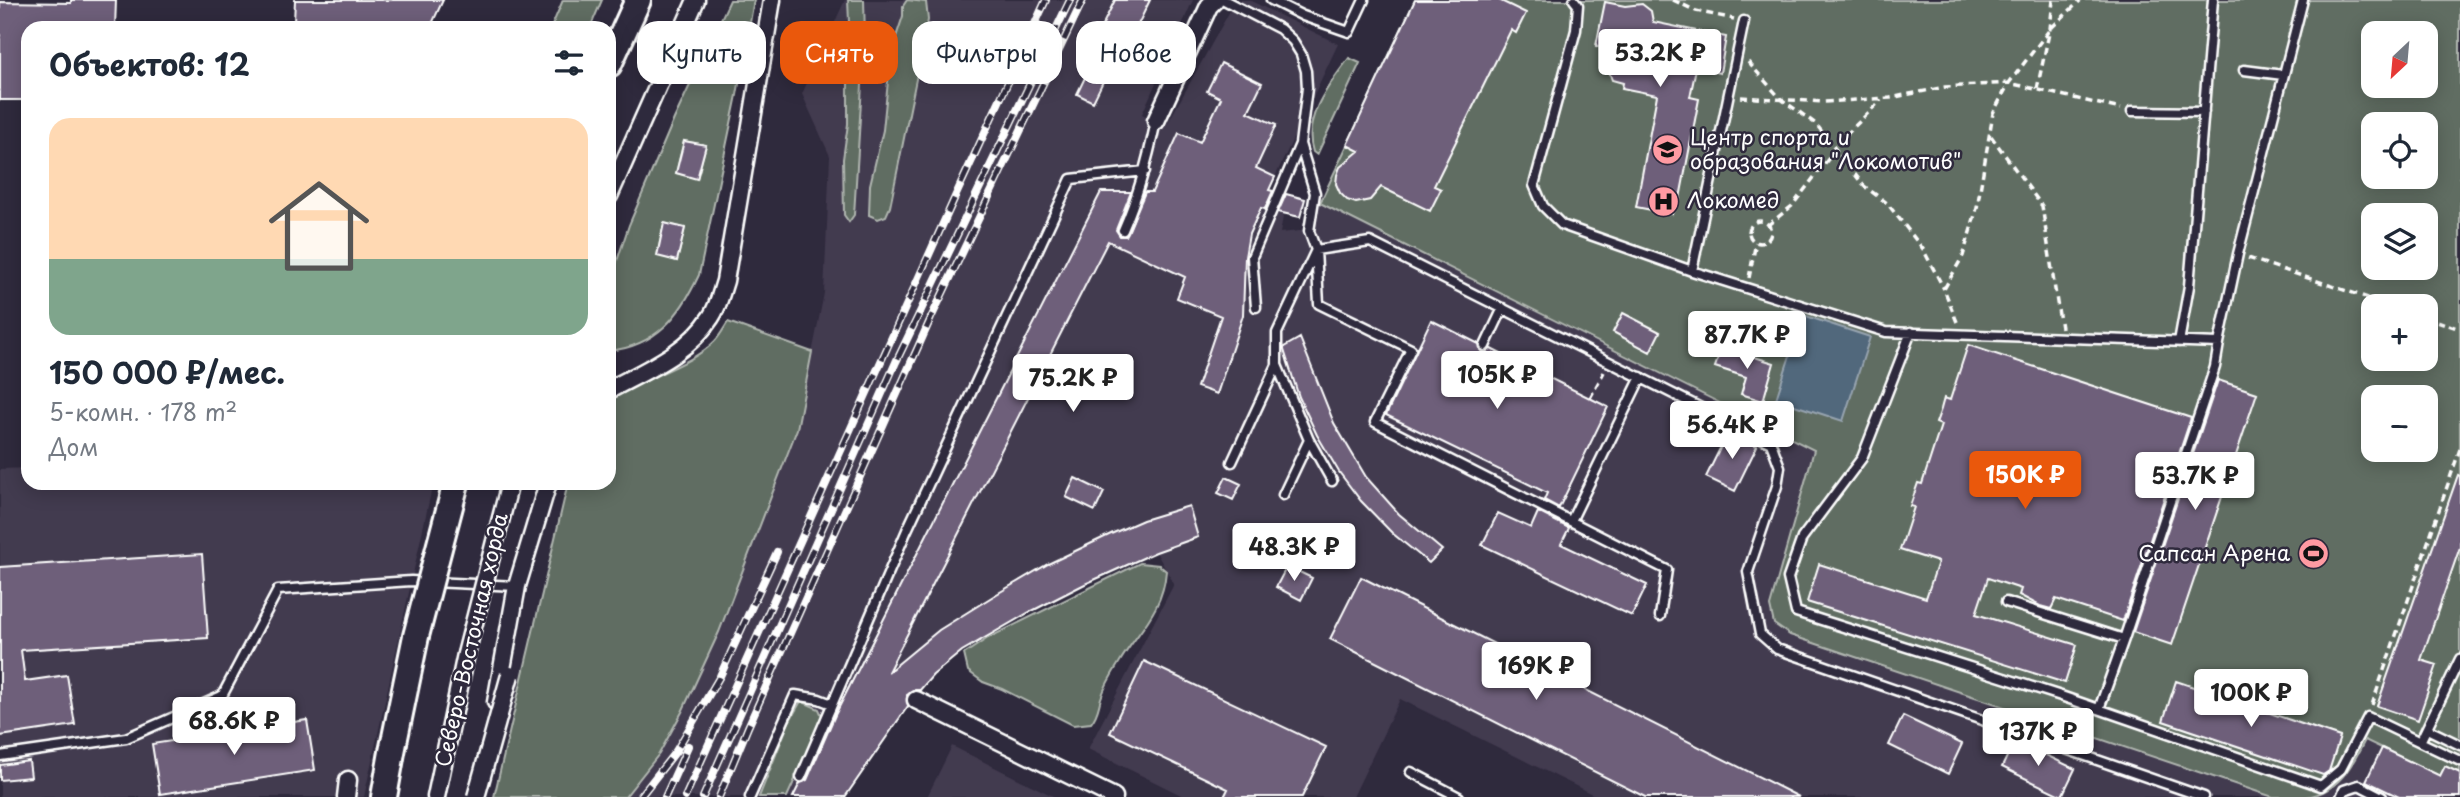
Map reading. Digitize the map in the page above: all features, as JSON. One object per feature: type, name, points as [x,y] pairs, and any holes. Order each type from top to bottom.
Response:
[{"type":"main road","points":[[616,49],[638,0]]},
{"type":"main road","points":[[384,797],[416,636],[454,490]]},
{"type":"street","points":[[616,180],[695,0]]},
{"type":"street","points":[[616,386],[683,348],[713,314],[725,281],[772,0]]},
{"type":"street","points":[[1156,121],[1212,2]]},
{"type":"street","name":"Северо-Восточная хорда","points":[[436,797],[466,654],[508,490]]},
{"type":"street","points":[[478,797],[517,586],[546,490]]},
{"type":"street","points":[[478,797],[510,675]]},
{"type":"street","points":[[916,700],[1114,797]]},
{"type":"street","points":[[346,797],[348,780]]},
{"type":"lane","points":[[1271,0],[1303,16],[1349,32],[1364,0]]},
{"type":"lane","points":[[1574,0],[1578,5],[1576,30],[1534,185],[1542,206],[1562,225],[1692,271],[1886,332],[2219,343]]},
{"type":"lane","points":[[2179,342],[2189,286],[2213,0]]},
{"type":"lane","points":[[2099,709],[2215,367],[2238,254],[2303,0]]},
{"type":"lane","points":[[1212,2],[1241,4],[1280,29],[1293,41],[1301,54],[1306,71],[1307,88],[1300,144],[1252,257],[1256,307]]},
{"type":"lane","points":[[1692,271],[1744,21]]},
{"type":"lane","points":[[2244,70],[2283,75]]},
{"type":"lane","points":[[2132,111],[2204,113]]},
{"type":"lane","points":[[1123,230],[1136,201],[1156,121]]},
{"type":"lane","points":[[1300,144],[1315,193],[1309,230],[1316,250],[1319,304],[1411,349],[1375,422],[1667,570],[1660,616]]},
{"type":"lane","points":[[801,778],[907,530],[1071,178],[1145,171]]},
{"type":"lane","points":[[1316,250],[1370,242],[1771,443],[1780,467],[1777,486],[1748,572],[1760,634],[1777,649],[2204,797]]},
{"type":"lane","points":[[1316,250],[1277,333],[1277,365],[1309,440],[1332,481]]},
{"type":"lane","points":[[1485,346],[1503,308]]},
{"type":"lane","points":[[1911,332],[1862,458],[1802,538],[1788,578],[1796,612],[2099,709],[2321,786],[2341,769],[2368,717],[2460,761]]},
{"type":"lane","points":[[1232,462],[1277,365]]},
{"type":"lane","points":[[1571,521],[1642,377]]},
{"type":"lane","points":[[1283,495],[1309,440]]},
{"type":"lane","points":[[0,756],[126,738],[222,696],[278,590],[411,582],[517,586]]},
{"type":"lane","points":[[2006,602],[2123,639]]},
{"type":"lane","points":[[2420,742],[2460,659]]},
{"type":"lane","points":[[750,797],[795,695],[832,704]]},
{"type":"lane","points":[[2427,729],[2460,745]]},
{"type":"lane","points":[[1411,772],[1459,797]]},
{"type":"lane","points":[[2341,797],[2344,790],[2359,785],[2382,797]]},
{"type":"path","points":[[1673,0],[1696,11],[1744,21]]},
{"type":"path","points":[[2037,89],[2050,29],[2053,0]]},
{"type":"path","points":[[1944,289],[1963,256],[1978,208],[1993,113],[2009,83],[2050,29],[2081,0]]},
{"type":"path","points":[[1738,50],[1780,99],[1816,124],[1864,186],[1887,204],[1923,249],[1944,289],[1961,334]]},
{"type":"path","points":[[1728,96],[1824,102],[1882,98],[1945,87],[2009,83],[2132,111]]},
{"type":"path","points":[[1768,225],[1791,206],[1836,149],[1882,98]]},
{"type":"path","points":[[1990,135],[2042,206],[2063,337]]},
{"type":"path","points":[[1759,222],[1768,225],[1769,238],[1765,242],[1756,242],[1750,235],[1751,226],[1759,222]]},
{"type":"path","points":[[1747,288],[1756,242]]},
{"type":"path","points":[[2238,254],[2361,296]]},
{"type":"path","points":[[2438,321],[2460,329]]},
{"type":"path","points":[[1590,398],[1609,361]]},
{"type":"path","points":[[2368,717],[2460,449]]},
{"type":"shaded area","points":[[845,0],[1193,0],[1184,21],[1076,21],[1076,84],[1155,84],[1142,114],[1166,126],[1189,84],[1196,84],[1196,72],[1236,0],[1249,0],[1338,44],[1267,194],[1286,201],[1280,233],[1309,230],[1320,203],[1815,450],[1770,606],[1790,635],[2274,797],[1598,797],[1400,699],[1353,797],[1185,797],[1088,749],[1174,584],[1156,552],[1198,537],[1188,506],[1143,520],[1048,564],[939,630],[912,652],[882,683],[1072,313],[1047,300],[793,797],[625,797],[659,754],[797,429],[824,293],[830,156],[802,94],[807,84],[898,84],[898,21],[835,21]]},
{"type":"shaded area","points":[[21,468],[21,490],[431,490],[364,797],[0,797],[0,469]]},
{"type":"shaded area","points":[[2365,739],[2440,776],[2445,766],[2460,773],[2460,797],[2307,797],[2330,788],[2348,772]]},
{"type":"shaded area","points":[[952,746],[1055,797],[927,797]]},
{"type":"green space","points":[[563,0],[602,0],[593,21],[554,21]]},
{"type":"green space","points":[[730,0],[754,0],[750,21],[720,21]]},
{"type":"green space","points":[[848,0],[864,0],[865,21],[849,21]]},
{"type":"green space","points":[[907,0],[926,2],[928,20],[912,21],[912,84],[915,84],[890,207],[886,216],[878,219],[869,215],[870,185],[883,130],[888,84],[898,84],[898,31],[903,6]]},
{"type":"green space","points":[[1415,0],[2460,0],[2460,773],[2445,766],[2440,776],[2365,740],[2343,776],[2328,789],[2307,797],[2273,797],[1790,635],[1774,624],[1770,606],[1814,450],[1320,203]]},
{"type":"green space","points":[[1349,58],[1360,63],[1317,155],[1313,152],[1311,139],[1314,114],[1326,90]]},
{"type":"green space","points":[[690,84],[739,84],[699,275],[675,316],[653,336],[616,350],[616,264],[629,225]],"holes":[[[684,141],[706,145],[697,178],[676,173]],[[664,223],[685,228],[677,261],[657,255]]]},
{"type":"green space","points":[[848,84],[862,84],[854,215],[849,222],[844,215],[843,159],[848,124]]},
{"type":"green space","points":[[728,322],[812,352],[797,429],[719,632],[682,712],[659,754],[625,797],[494,797],[566,490],[616,490],[616,397],[693,358],[717,339]]},
{"type":"green space","points":[[1140,563],[1159,565],[1166,571],[1164,585],[1155,609],[1111,676],[1091,723],[1073,725],[983,682],[968,671],[964,654],[988,638]]},
{"type":"green space","points":[[801,701],[819,709],[823,718],[787,797],[759,797],[789,722]]},
{"type":"water","points":[[1803,315],[1870,337],[1843,421],[1776,399]]},
{"type":"building","points":[[71,0],[116,0],[115,21],[21,21],[21,100],[0,100],[0,2],[71,3]]},
{"type":"building","points":[[295,0],[443,0],[433,21],[294,21]]},
{"type":"building","points":[[1115,0],[1150,0],[1140,21],[1104,21]]},
{"type":"building","points":[[1415,0],[1499,0],[1526,13],[1516,33],[1511,30],[1434,186],[1441,189],[1430,211],[1381,187],[1370,200],[1356,203],[1347,200],[1336,184],[1340,167],[1359,151],[1347,145]]},
{"type":"building","points":[[1605,2],[1625,6],[1642,4],[1651,11],[1653,22],[1726,37],[1720,73],[1696,68],[1690,97],[1699,99],[1680,198],[1675,197],[1672,214],[1636,207],[1657,95],[1622,88],[1623,83],[1612,80],[1607,66],[1603,65],[1606,48],[1596,46]]},
{"type":"building","points":[[1221,63],[1262,83],[1248,112],[1276,125],[1256,168],[1275,177],[1269,190],[1273,191],[1265,209],[1261,208],[1249,234],[1245,257],[1243,315],[1217,394],[1197,387],[1221,316],[1177,298],[1185,277],[1108,241],[888,672],[939,630],[995,595],[1048,564],[1143,520],[1189,506],[1198,537],[1156,552],[1085,584],[962,651],[933,675],[920,690],[907,695],[908,706],[845,797],[793,797],[800,783],[807,780],[835,715],[1101,192],[1131,192],[1116,230],[1120,236],[1126,236],[1145,192],[1152,192],[1179,133],[1200,142],[1221,98],[1207,91]]},
{"type":"building","points":[[1082,84],[1102,84],[1093,102],[1077,94]]},
{"type":"building","points":[[684,141],[706,145],[697,179],[676,173]]},
{"type":"building","points":[[1286,194],[1305,199],[1300,217],[1278,212]]},
{"type":"building","points":[[664,223],[685,228],[677,261],[657,256]]},
{"type":"building","points":[[1623,313],[1660,332],[1650,352],[1613,332]]},
{"type":"building","points":[[1431,320],[1479,344],[1482,352],[1491,349],[1608,407],[1559,508],[1544,500],[1547,493],[1386,415]]},
{"type":"building","points":[[1300,338],[1334,423],[1366,477],[1399,514],[1442,550],[1429,563],[1392,533],[1361,501],[1339,472],[1317,435],[1299,397],[1284,350],[1284,347]]},
{"type":"building","points":[[1968,345],[2191,418],[2123,621],[2056,599],[2051,609],[2040,606],[2019,595],[2021,589],[1988,578],[1976,614],[2077,645],[2065,683],[1807,602],[1819,564],[1926,598],[1938,562],[1900,550],[1914,507],[1910,506],[1918,483],[1922,484],[1941,425],[1936,423],[1944,398],[1950,400]]},
{"type":"building","points":[[1722,347],[1774,363],[1763,401],[1741,394],[1746,377],[1715,367]]},
{"type":"building","points":[[2218,380],[2257,393],[2172,645],[2133,632]]},
{"type":"building","points":[[1728,432],[1757,446],[1735,491],[1706,477]]},
{"type":"building","points":[[2458,475],[2460,547],[2421,660],[2437,665],[2418,720],[2377,706]]},
{"type":"building","points":[[1226,477],[1241,484],[1233,500],[1218,493]]},
{"type":"building","points":[[1075,478],[1104,492],[1095,511],[1066,497]]},
{"type":"building","points":[[1538,512],[1569,528],[1561,544],[1647,585],[1632,616],[1482,545],[1498,513],[1531,528]]},
{"type":"building","points":[[202,554],[208,638],[21,650],[25,681],[67,675],[75,725],[0,736],[0,567]]},
{"type":"building","points":[[1287,566],[1312,578],[1301,600],[1276,587]]},
{"type":"building","points":[[1361,577],[1799,797],[1645,797],[1330,639]]},
{"type":"building","points":[[1144,661],[1326,747],[1302,797],[1224,797],[1228,789],[1110,733]]},
{"type":"building","points":[[2176,681],[2340,737],[2329,771],[2323,775],[2163,721]]},
{"type":"building","points":[[1903,716],[1962,744],[1948,774],[1889,745]]},
{"type":"building","points":[[307,720],[315,770],[160,794],[152,744]]},
{"type":"building","points":[[2015,740],[2075,769],[2062,796],[2002,767]]},
{"type":"building","points":[[2382,748],[2440,776],[2445,766],[2460,773],[2460,797],[2399,797],[2366,781]]},
{"type":"building","points":[[29,761],[31,777],[0,780],[0,765]]},
{"type":"railway","points":[[685,797],[1046,0]]},
{"type":"railway","points":[[703,797],[896,362],[1070,0]]},
{"type":"railway","points":[[719,797],[931,318],[1083,0]]},
{"type":"railway","points":[[640,797],[676,751],[720,676],[777,552]]},
{"type":"railway","points":[[665,797],[688,746]]},
{"type":"place","name":"Центр спорта и образования \"Локомотив\"","points":[[1667,150]]},
{"type":"place","name":"Локомед","points":[[1664,201]]},
{"type":"place","name":"Сапсан Арена","points":[[2313,554]]}]
